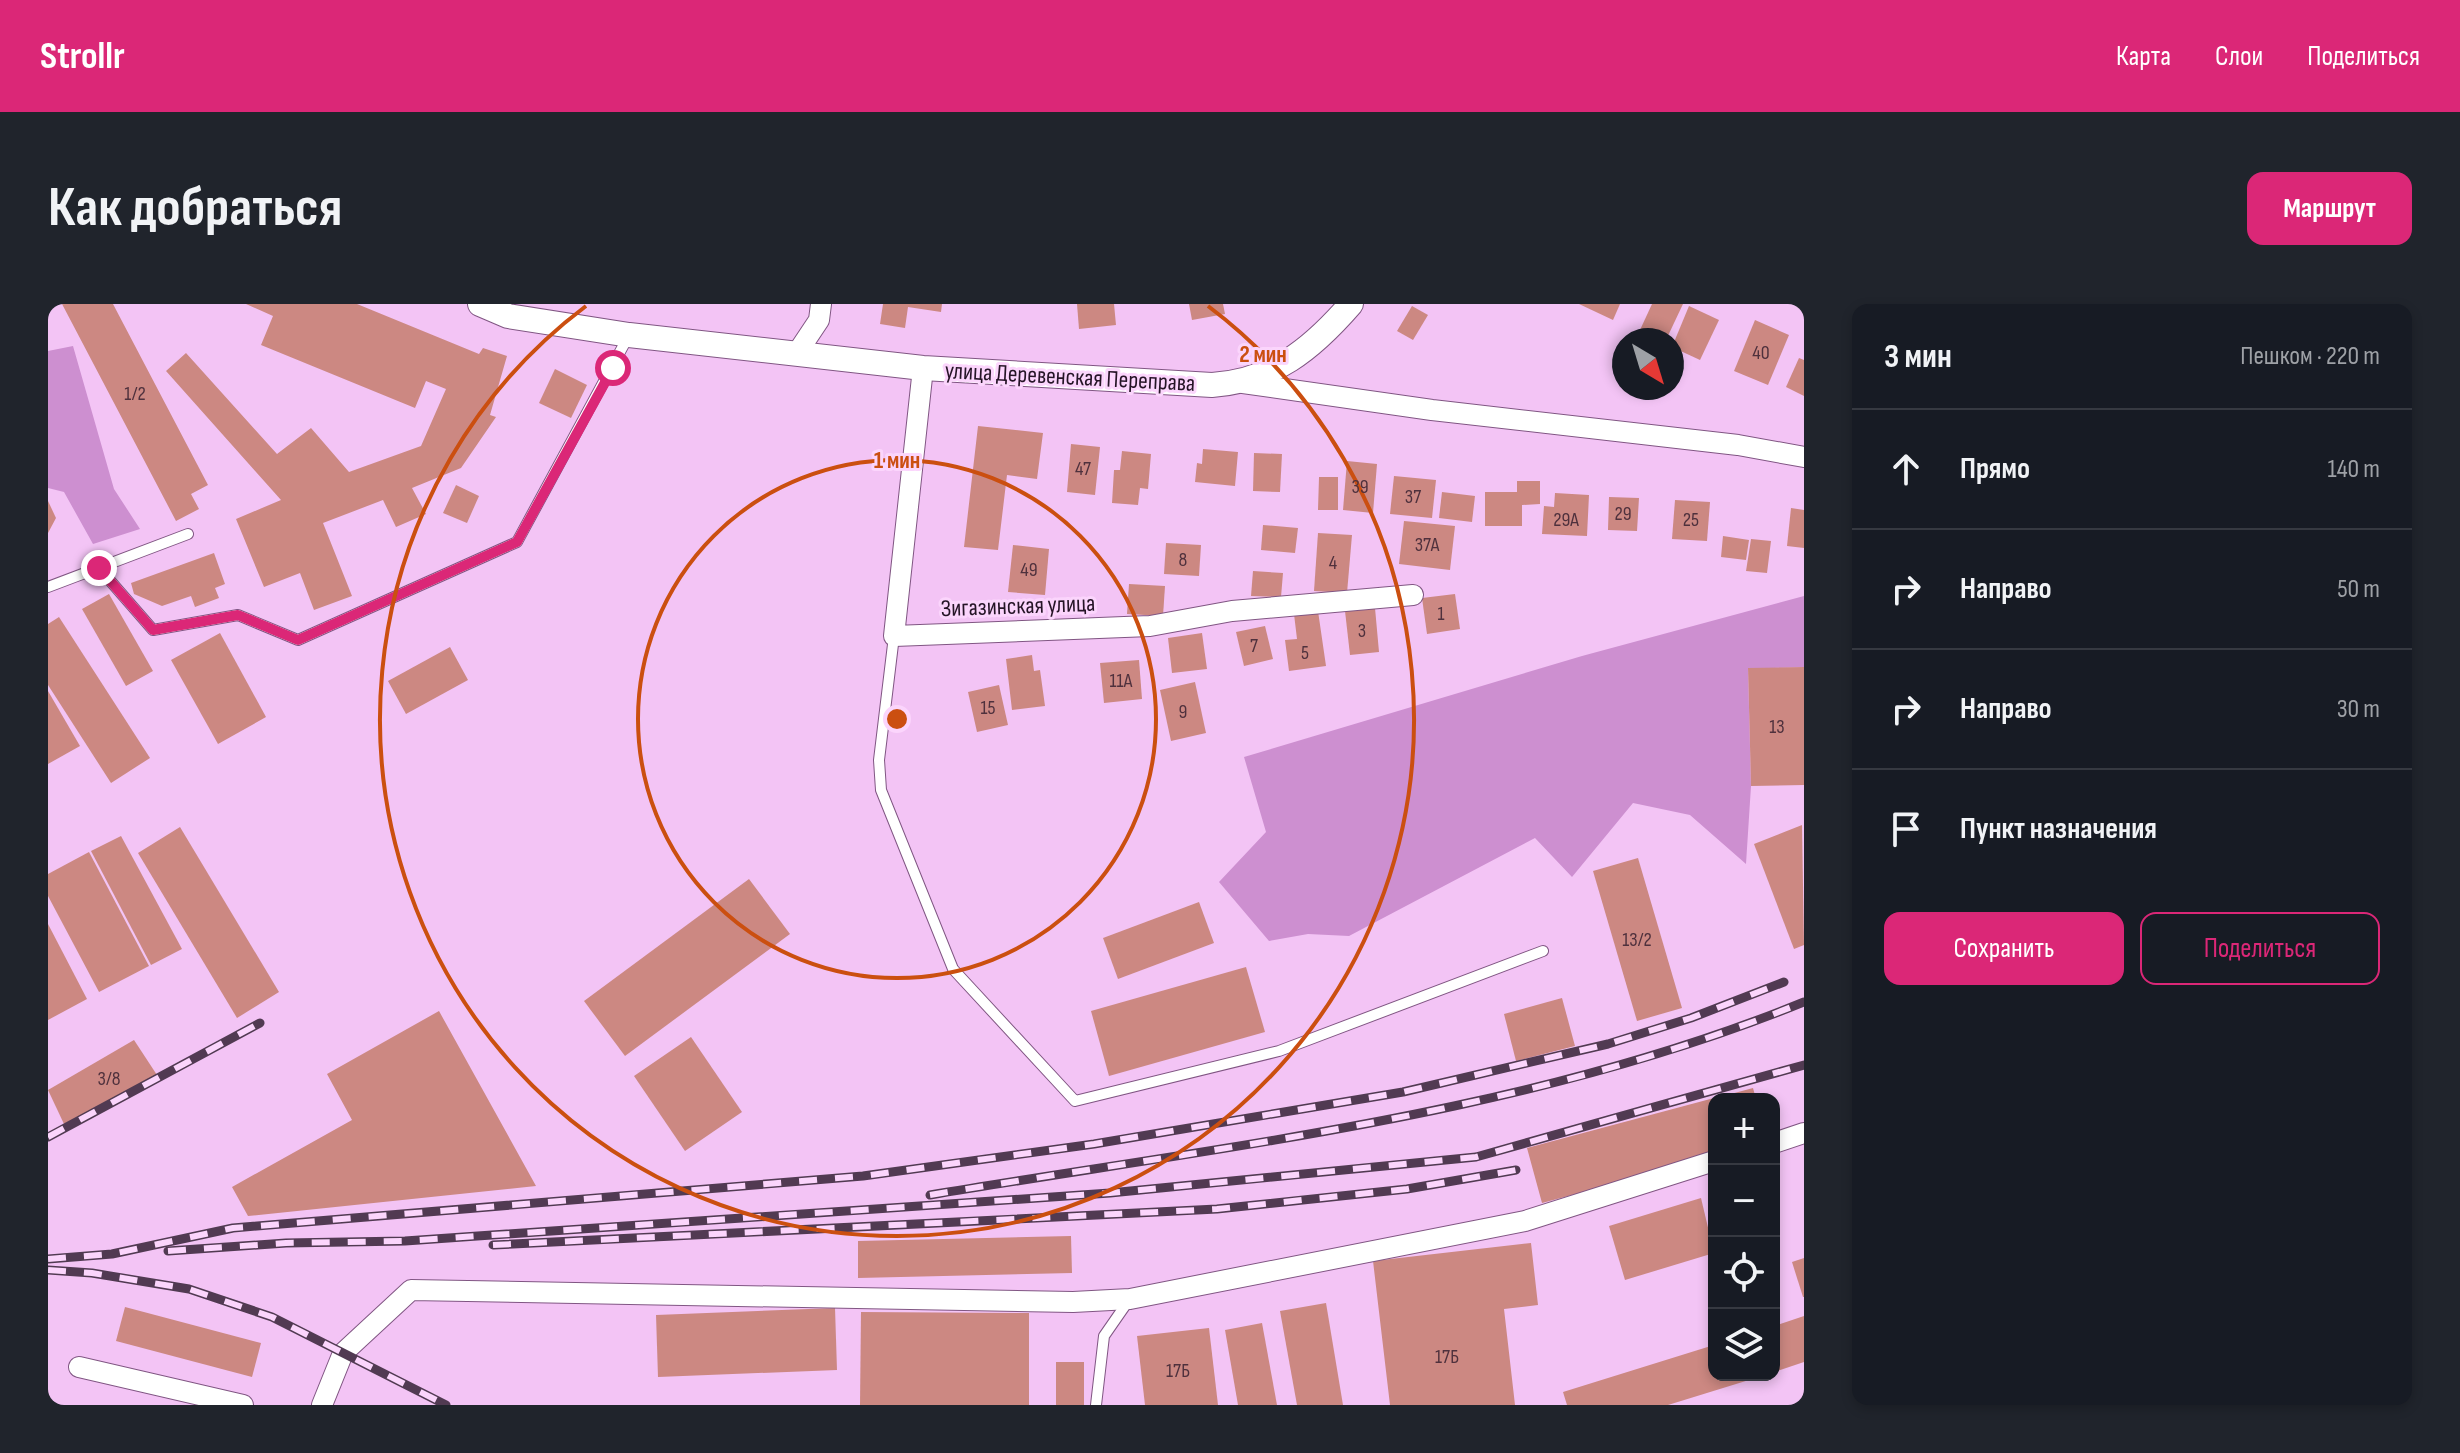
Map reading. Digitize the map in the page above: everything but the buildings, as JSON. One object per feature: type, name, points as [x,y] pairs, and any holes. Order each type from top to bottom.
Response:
[{"type":"street","name":"улица Деревенская Переправа","points":[[480,304],[508,316],[629,335],[923,368],[1212,385],[1243,383],[1432,410],[1738,445],[1804,457]]},
{"type":"street","points":[[797,353],[819,320],[821,304]]},
{"type":"street","points":[[1243,383],[1295,359],[1351,304]]},
{"type":"street","points":[[894,636],[923,368]]},
{"type":"street","name":"Зигазинская улица","points":[[894,636],[1150,626],[1232,611],[1413,595]]},
{"type":"street","points":[[1780,1141],[1804,1133]]},
{"type":"street","points":[[322,1405],[343,1353],[411,1290],[1073,1302],[1130,1299],[1525,1221],[1708,1163]]},
{"type":"street","points":[[79,1367],[243,1405]]},
{"type":"lane","points":[[99,568],[153,630],[238,615],[298,640],[517,542],[629,335]]},
{"type":"lane","points":[[48,587],[188,534]]},
{"type":"lane","points":[[894,636],[879,760],[881,790],[953,969],[1075,1101],[1279,1051],[1543,951]]},
{"type":"lane","points":[[1096,1405],[1104,1336],[1130,1299]]},
{"type":"shaded area","points":[[73,346],[114,489],[140,529],[93,544],[64,492],[48,488],[48,351]]},
{"type":"shaded area","points":[[1804,596],[1804,667],[1748,669],[1751,786],[1746,864],[1690,815],[1633,803],[1572,877],[1535,838],[1349,936],[1308,934],[1269,941],[1219,882],[1266,832],[1244,757],[1582,656]]},
{"type":"railway","points":[[48,1259],[112,1254],[233,1228],[863,1176],[1094,1144],[1403,1092],[1608,1044],[1691,1018],[1784,982]]},
{"type":"railway","points":[[930,1195],[1262,1142],[1483,1100],[1591,1073],[1699,1041],[1804,1002]]},
{"type":"railway","points":[[48,1137],[260,1023]]},
{"type":"railway","points":[[168,1251],[286,1243],[405,1241],[1110,1193],[1476,1157],[1804,1065]]},
{"type":"railway","points":[[493,1245],[1217,1209],[1407,1189],[1516,1170]]},
{"type":"railway","points":[[48,1270],[92,1273],[189,1289],[272,1317],[446,1405]]},
{"type":"route","points":[[99,568],[153,630],[238,615],[298,640],[517,542],[613,368]]}]
